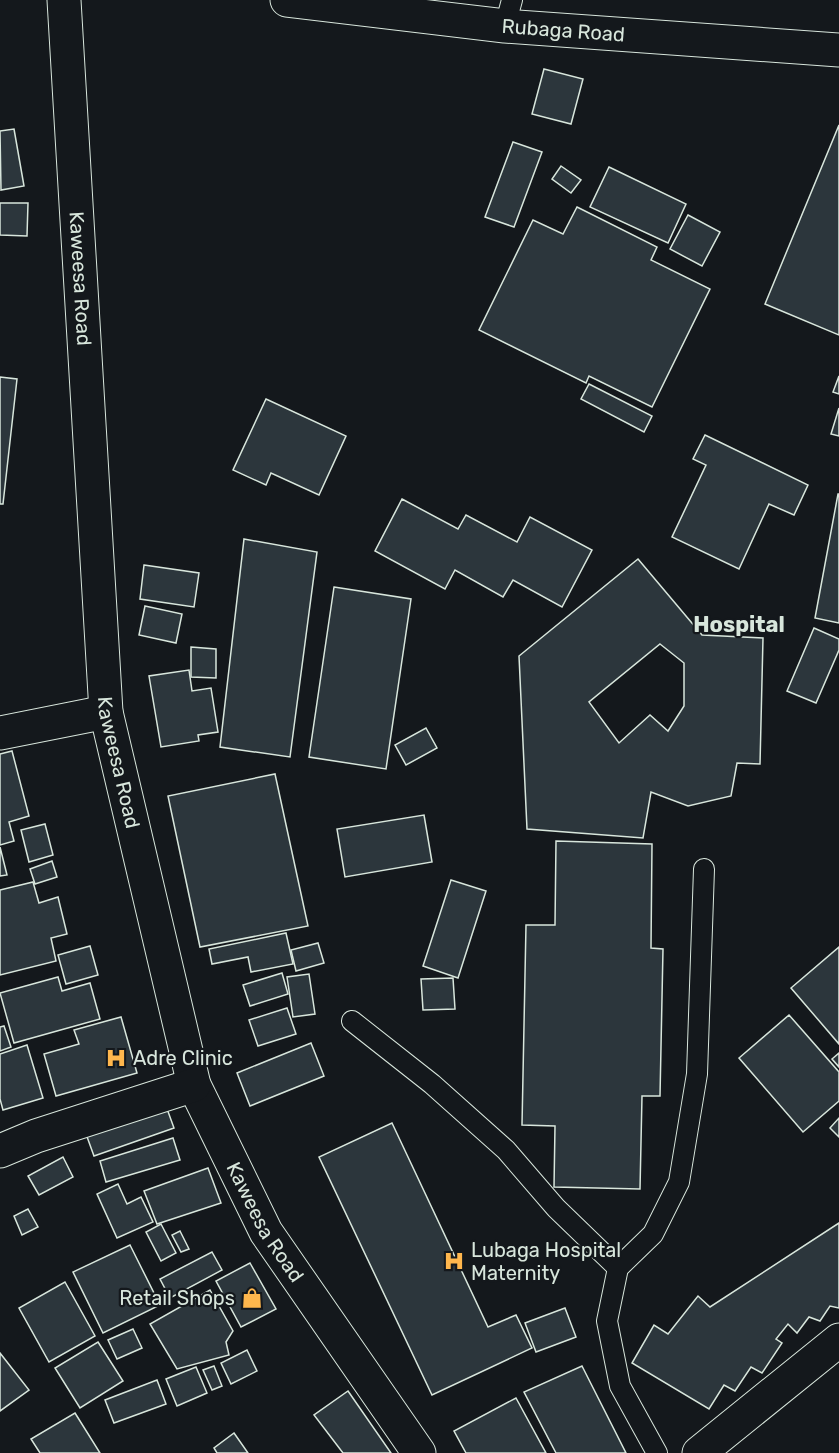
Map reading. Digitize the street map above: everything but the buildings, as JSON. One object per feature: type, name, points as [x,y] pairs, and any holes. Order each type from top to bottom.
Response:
[{"type":"street","name":"Kaweesa Road","points":[[64,0],[106,712],[194,1085],[266,1232],[419,1453]]},
{"type":"street","name":"Rubaga Road","points":[[287,0],[509,13],[839,50]]},
{"type":"street","points":[[0,733],[106,712]]},
{"type":"street","points":[[0,1151],[36,1136],[194,1085]]},
{"type":"street","points":[[699,1453],[839,1340]]},
{"type":"lane","points":[[657,1453],[620,1386],[607,1321],[618,1268],[653,1234],[679,1182],[698,1074],[704,869]]},
{"type":"lane","points":[[352,1021],[432,1084],[506,1150],[556,1208],[618,1268]]},
{"type":"place","name":"Adre Clinic","points":[[116,1058]]},
{"type":"place","name":"Lubaga Hospital Maternity","points":[[454,1261]]},
{"type":"place","name":"Retail Shops","points":[[252,1298]]},
{"type":"district","name":"Hospital","points":[[739,624]]}]
